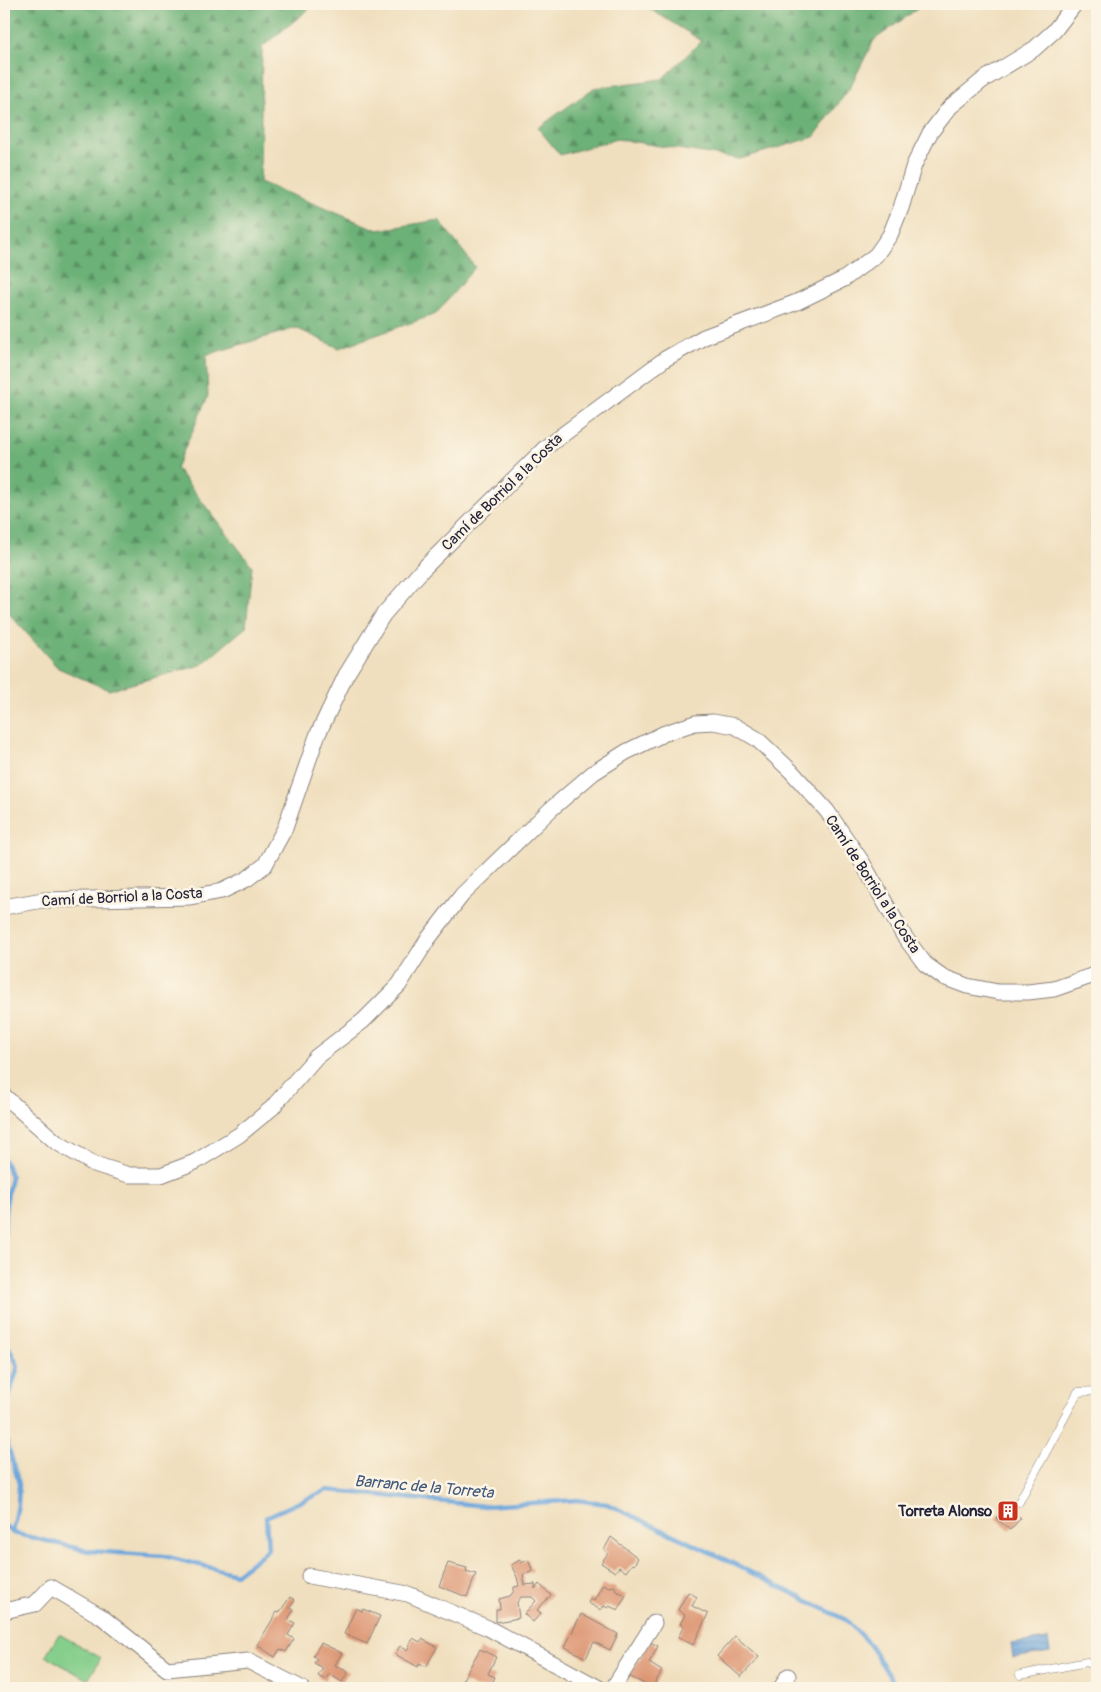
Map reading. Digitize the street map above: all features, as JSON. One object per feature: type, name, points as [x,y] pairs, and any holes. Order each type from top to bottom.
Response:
[{"type":"street","name":"Camí de Borriol a la Costa","points":[[4,907],[43,900],[190,897],[222,890],[247,879],[265,865],[284,828],[317,736],[346,675],[384,615],[422,570],[546,447],[665,359],[704,337],[797,302],[844,279],[876,256],[890,235],[901,208],[914,165],[930,133],[950,107],[983,80],[1034,49],[1054,31],[1075,4]]},
{"type":"street","name":"Camí de Borriol a la Costa","points":[[4,1096],[56,1142],[94,1164],[129,1175],[161,1175],[196,1162],[239,1136],[272,1108],[316,1057],[363,1022],[399,985],[428,939],[462,895],[550,810],[593,773],[626,752],[665,733],[694,723],[713,722],[735,726],[757,740],[791,771],[827,811],[862,862],[904,936],[925,964],[943,976],[967,986],[998,992],[1028,992],[1054,989],[1097,974]]},
{"type":"street","points":[[309,1576],[408,1594],[488,1628],[599,1688]]},
{"type":"street","points":[[4,1611],[35,1604],[51,1587],[102,1617],[167,1669],[248,1661],[301,1688]]},
{"type":"street","points":[[613,1688],[654,1624]]},
{"type":"lane","points":[[1019,1502],[1078,1392],[1097,1391]]},
{"type":"lane","points":[[1020,1675],[1087,1662],[1097,1667]]},
{"type":"green space","points":[[4,4],[315,4],[262,47],[260,182],[378,230],[439,220],[475,267],[436,314],[339,348],[296,328],[206,355],[208,396],[176,468],[252,566],[246,627],[201,665],[109,690],[58,668],[4,608]]},
{"type":"green space","points":[[642,4],[924,4],[874,40],[849,89],[814,137],[740,159],[617,139],[560,155],[538,128],[594,88],[662,79],[702,41]]},
{"type":"green space","points":[[59,1634],[101,1658],[88,1680],[46,1656]]},
{"type":"water","points":[[1048,1639],[1050,1652],[1013,1658],[1011,1644]]},
{"type":"building","name":"Torreta Alonso","points":[[1008,1505],[1021,1518],[1010,1530],[996,1518]]},
{"type":"building","points":[[611,1537],[638,1558],[634,1565],[632,1564],[626,1572],[619,1567],[615,1572],[601,1563],[608,1553],[604,1550]]},
{"type":"building","points":[[520,1560],[521,1563],[528,1560],[533,1571],[523,1575],[525,1585],[535,1584],[535,1589],[539,1584],[551,1595],[537,1610],[541,1613],[533,1622],[524,1614],[536,1601],[532,1597],[521,1597],[517,1602],[519,1618],[496,1622],[496,1609],[500,1609],[499,1599],[510,1596],[514,1591],[514,1587],[519,1586],[511,1565]]},
{"type":"building","points":[[448,1563],[467,1568],[466,1571],[476,1574],[467,1597],[439,1586]]},
{"type":"building","points":[[603,1584],[609,1587],[613,1586],[616,1591],[626,1595],[618,1610],[604,1606],[601,1610],[588,1603],[591,1598],[594,1600]]},
{"type":"building","points":[[688,1592],[697,1597],[692,1606],[708,1614],[693,1645],[678,1637],[684,1626],[680,1624],[685,1615],[678,1610]]},
{"type":"building","points":[[290,1597],[295,1600],[290,1608],[294,1610],[288,1619],[295,1623],[288,1635],[294,1639],[286,1652],[280,1649],[275,1657],[257,1645],[277,1612],[279,1613]]},
{"type":"building","points":[[356,1608],[380,1616],[367,1644],[344,1634]]},
{"type":"building","points":[[581,1614],[618,1634],[610,1650],[594,1642],[586,1658],[565,1647]]},
{"type":"building","points":[[735,1636],[759,1657],[741,1677],[717,1656]]},
{"type":"building","points":[[413,1638],[420,1642],[422,1639],[437,1647],[426,1667],[420,1663],[418,1667],[395,1654],[400,1646],[407,1650]]},
{"type":"building","points":[[650,1642],[658,1646],[649,1663],[662,1671],[652,1688],[629,1676]]},
{"type":"building","points":[[321,1643],[342,1653],[335,1665],[348,1672],[342,1682],[329,1674],[325,1680],[318,1676],[323,1668],[314,1663],[317,1659],[313,1656]]},
{"type":"building","points":[[480,1649],[496,1657],[488,1674],[495,1677],[490,1688],[476,1688],[462,1681]]},
{"type":"waterway","points":[[4,1160],[11,1176],[6,1204],[4,1235]]},
{"type":"waterway","points":[[4,1269],[7,1290],[4,1295]]},
{"type":"waterway","points":[[4,1338],[18,1366],[10,1393],[4,1405]]},
{"type":"waterway","points":[[4,1432],[19,1484],[13,1533]]},
{"type":"waterway","name":"Barranc de la Torreta","points":[[4,1525],[13,1533],[89,1551],[164,1556],[236,1574],[268,1550],[266,1517],[327,1490],[485,1506],[577,1500],[607,1504],[718,1556],[846,1620],[870,1645],[897,1688]]},
{"type":"place","name":"Torreta Alonso","points":[[1008,1511]]}]
